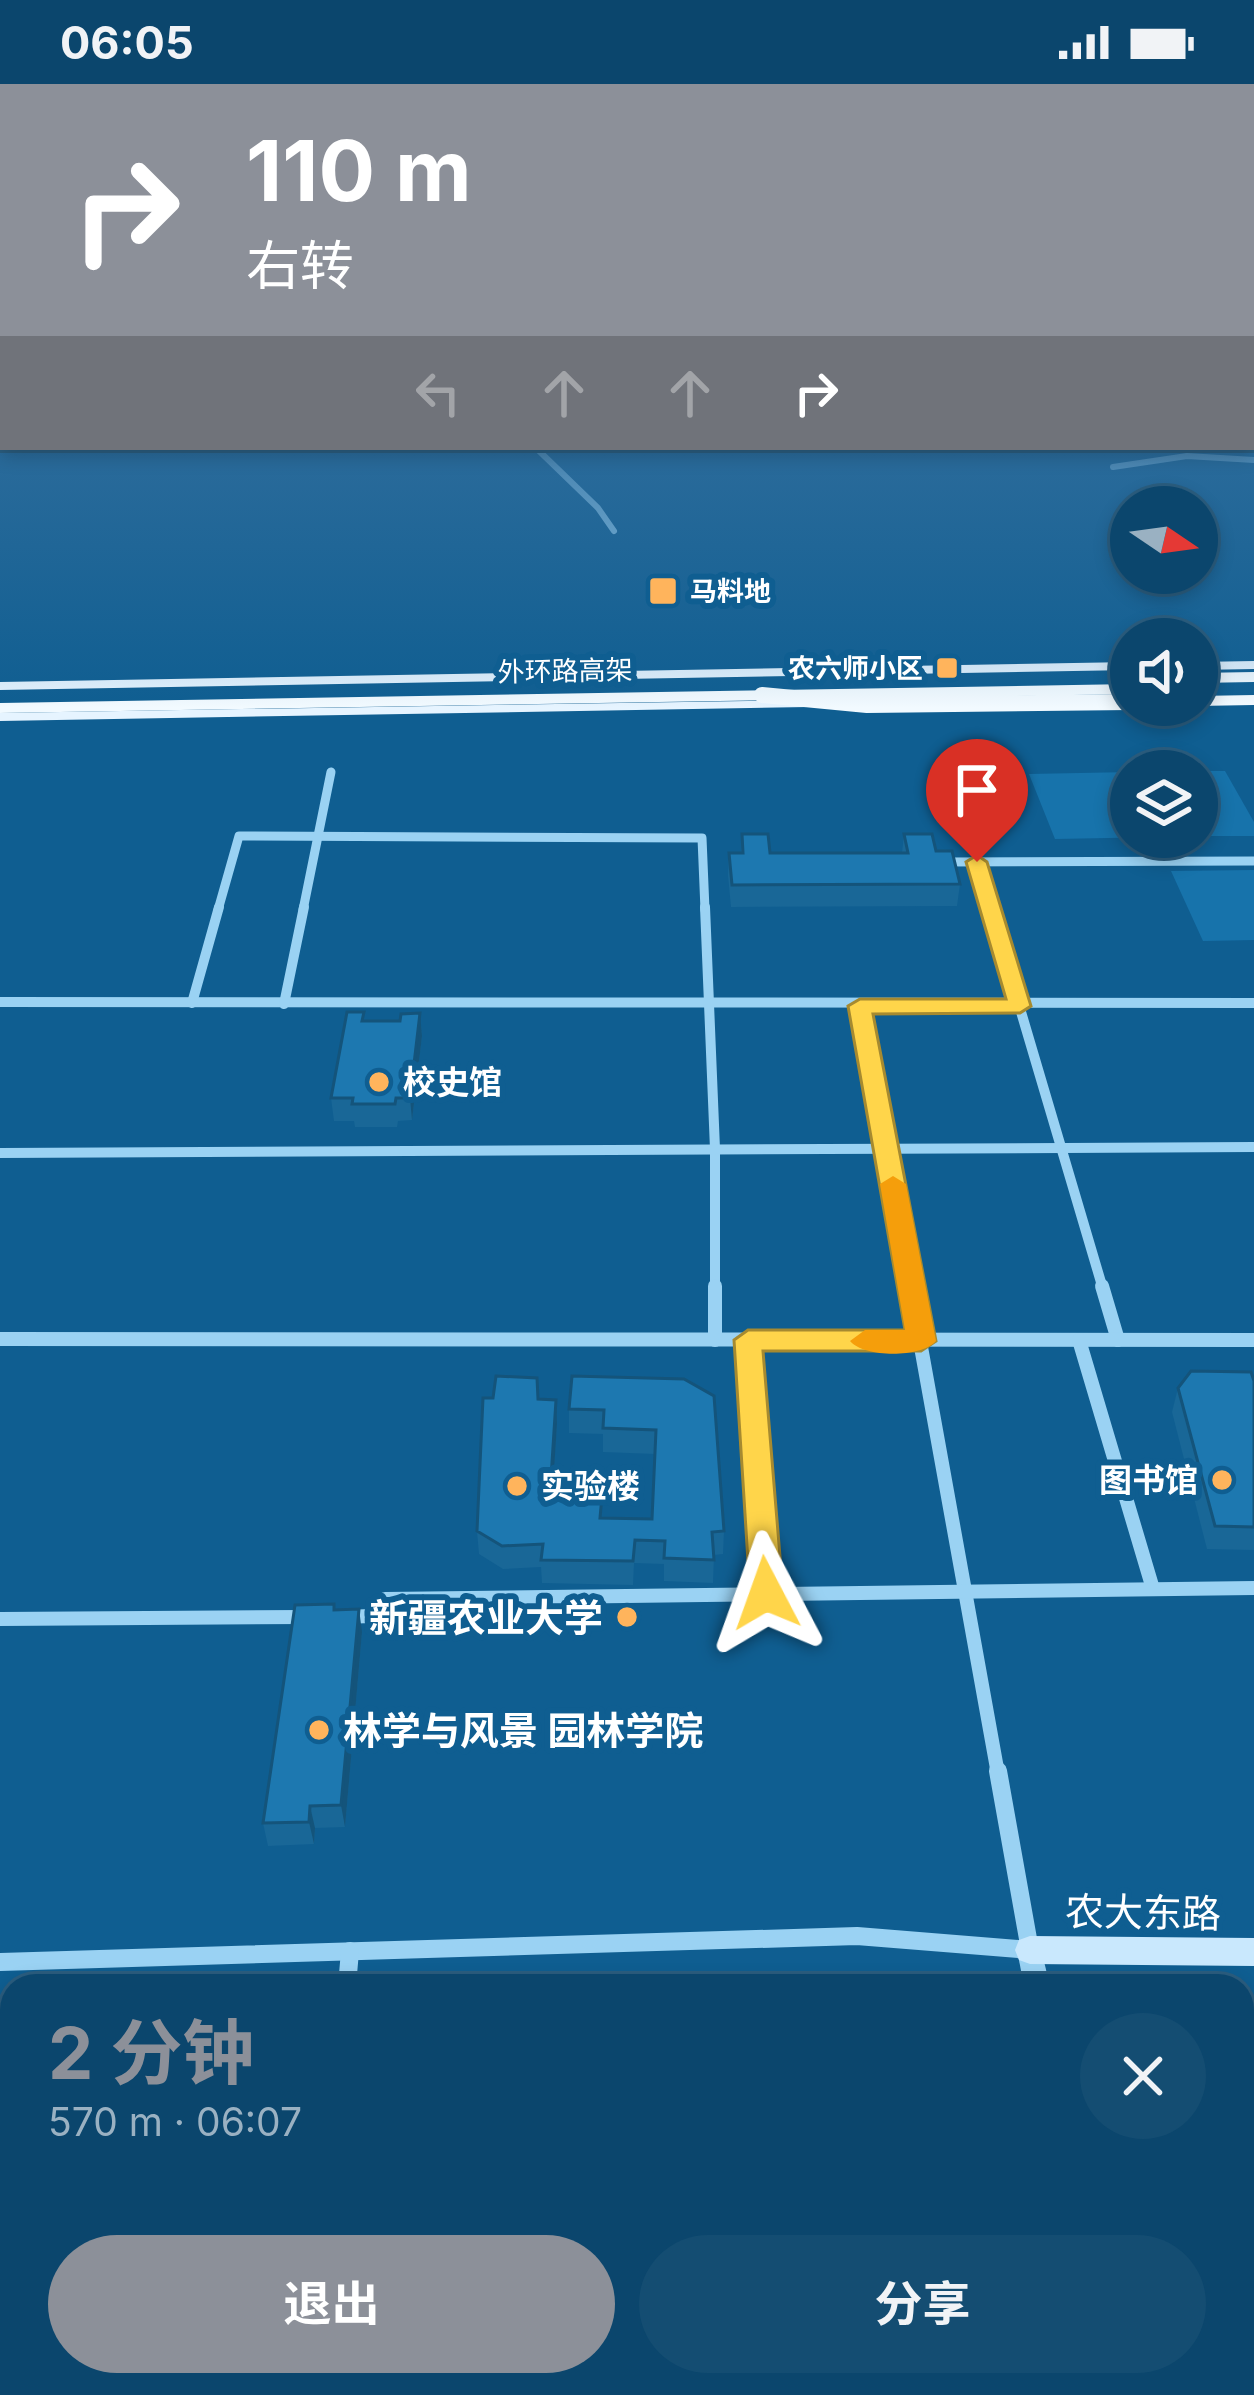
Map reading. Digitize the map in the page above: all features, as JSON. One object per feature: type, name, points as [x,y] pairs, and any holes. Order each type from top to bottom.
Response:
[{"type":"highway","points":[[1218,678],[1254,677]]},
{"type":"highway","name":"外环路高架","points":[[0,691],[1110,679]]},
{"type":"highway","points":[[1218,688],[1254,688]]},
{"type":"highway","name":"外环路高架","points":[[0,712],[1110,689]]},
{"type":"highway","points":[[762,695],[867,705],[1110,702]]},
{"type":"highway","points":[[1218,700],[1254,699]]},
{"type":"main road","points":[[1218,666],[1254,665]]},
{"type":"main road","points":[[0,691],[1110,666]]},
{"type":"main road","points":[[0,712],[1110,702]]},
{"type":"main road","name":"农大东路","points":[[1030,1950],[1254,1952]]},
{"type":"street","points":[[581,492],[614,531]]},
{"type":"street","points":[[284,1004],[331,772]]},
{"type":"street","points":[[192,1003],[239,836],[702,838],[715,1149],[716,1340]]},
{"type":"street","points":[[937,862],[1254,861]]},
{"type":"street","points":[[977,862],[1118,1340]]},
{"type":"street","points":[[0,1002],[1254,1003]]},
{"type":"street","points":[[860,1006],[1035,1974]]},
{"type":"street","points":[[0,1153],[1254,1147]]},
{"type":"street","points":[[0,1339],[1254,1340]]},
{"type":"street","points":[[748,1340],[766,1593]]},
{"type":"street","points":[[1079,1340],[1154,1588]]},
{"type":"street","points":[[0,1619],[371,1616],[385,1599],[1254,1588]]},
{"type":"street","points":[[0,1962],[857,1936],[1030,1950]]},
{"type":"street","points":[[347,1974],[350,1951]]},
{"type":"shaded area","points":[[1218,771],[1225,771],[1254,822],[1254,836],[1218,836]]},
{"type":"shaded area","points":[[1110,772],[1110,838],[1055,839],[1029,774]]},
{"type":"shaded area","points":[[1254,870],[1254,940],[1203,941],[1171,871]]},
{"type":"building","points":[[742,834],[768,834],[770,853],[908,853],[904,834],[932,834],[936,851],[952,851],[960,884],[732,885],[729,853],[743,853]]},
{"type":"building","name":"校史馆","points":[[347,1012],[364,1012],[362,1021],[400,1021],[401,1014],[420,1013],[410,1098],[396,1098],[395,1104],[352,1104],[353,1098],[331,1098]]},
{"type":"building","name":"图书馆","points":[[1191,1371],[1251,1372],[1254,1527],[1215,1526],[1178,1388]]},
{"type":"building","name":"实验楼","points":[[496,1376],[537,1378],[538,1399],[556,1400],[550,1494],[602,1496],[600,1518],[652,1519],[656,1430],[603,1428],[604,1410],[569,1409],[572,1376],[684,1379],[714,1396],[724,1531],[712,1532],[714,1560],[664,1558],[665,1541],[635,1540],[633,1561],[541,1560],[543,1544],[502,1546],[477,1531],[483,1398],[493,1398]]},
{"type":"building","name":"林学与风景 园林学院","points":[[334,1604],[334,1610],[359,1609],[341,1805],[310,1806],[309,1822],[263,1823],[295,1605]]},
{"type":"slow traffic","points":[[865,1341],[921,1341],[893,1184]]},
{"type":"place","name":"马料地","points":[[663,591]]},
{"type":"place","name":"农六师小区","points":[[947,668]]},
{"type":"place","name":"校史馆","points":[[379,1082]]},
{"type":"place","name":"图书馆","points":[[1222,1480]]},
{"type":"place","name":"实验楼","points":[[517,1486]]},
{"type":"place","name":"新疆农业大学","points":[[627,1617]]},
{"type":"place","name":"林学与风景 园林学院","points":[[319,1730]]},
{"type":"route","points":[[766,1593],[748,1340],[921,1341],[860,1006],[1020,1006],[977,862]]}]
